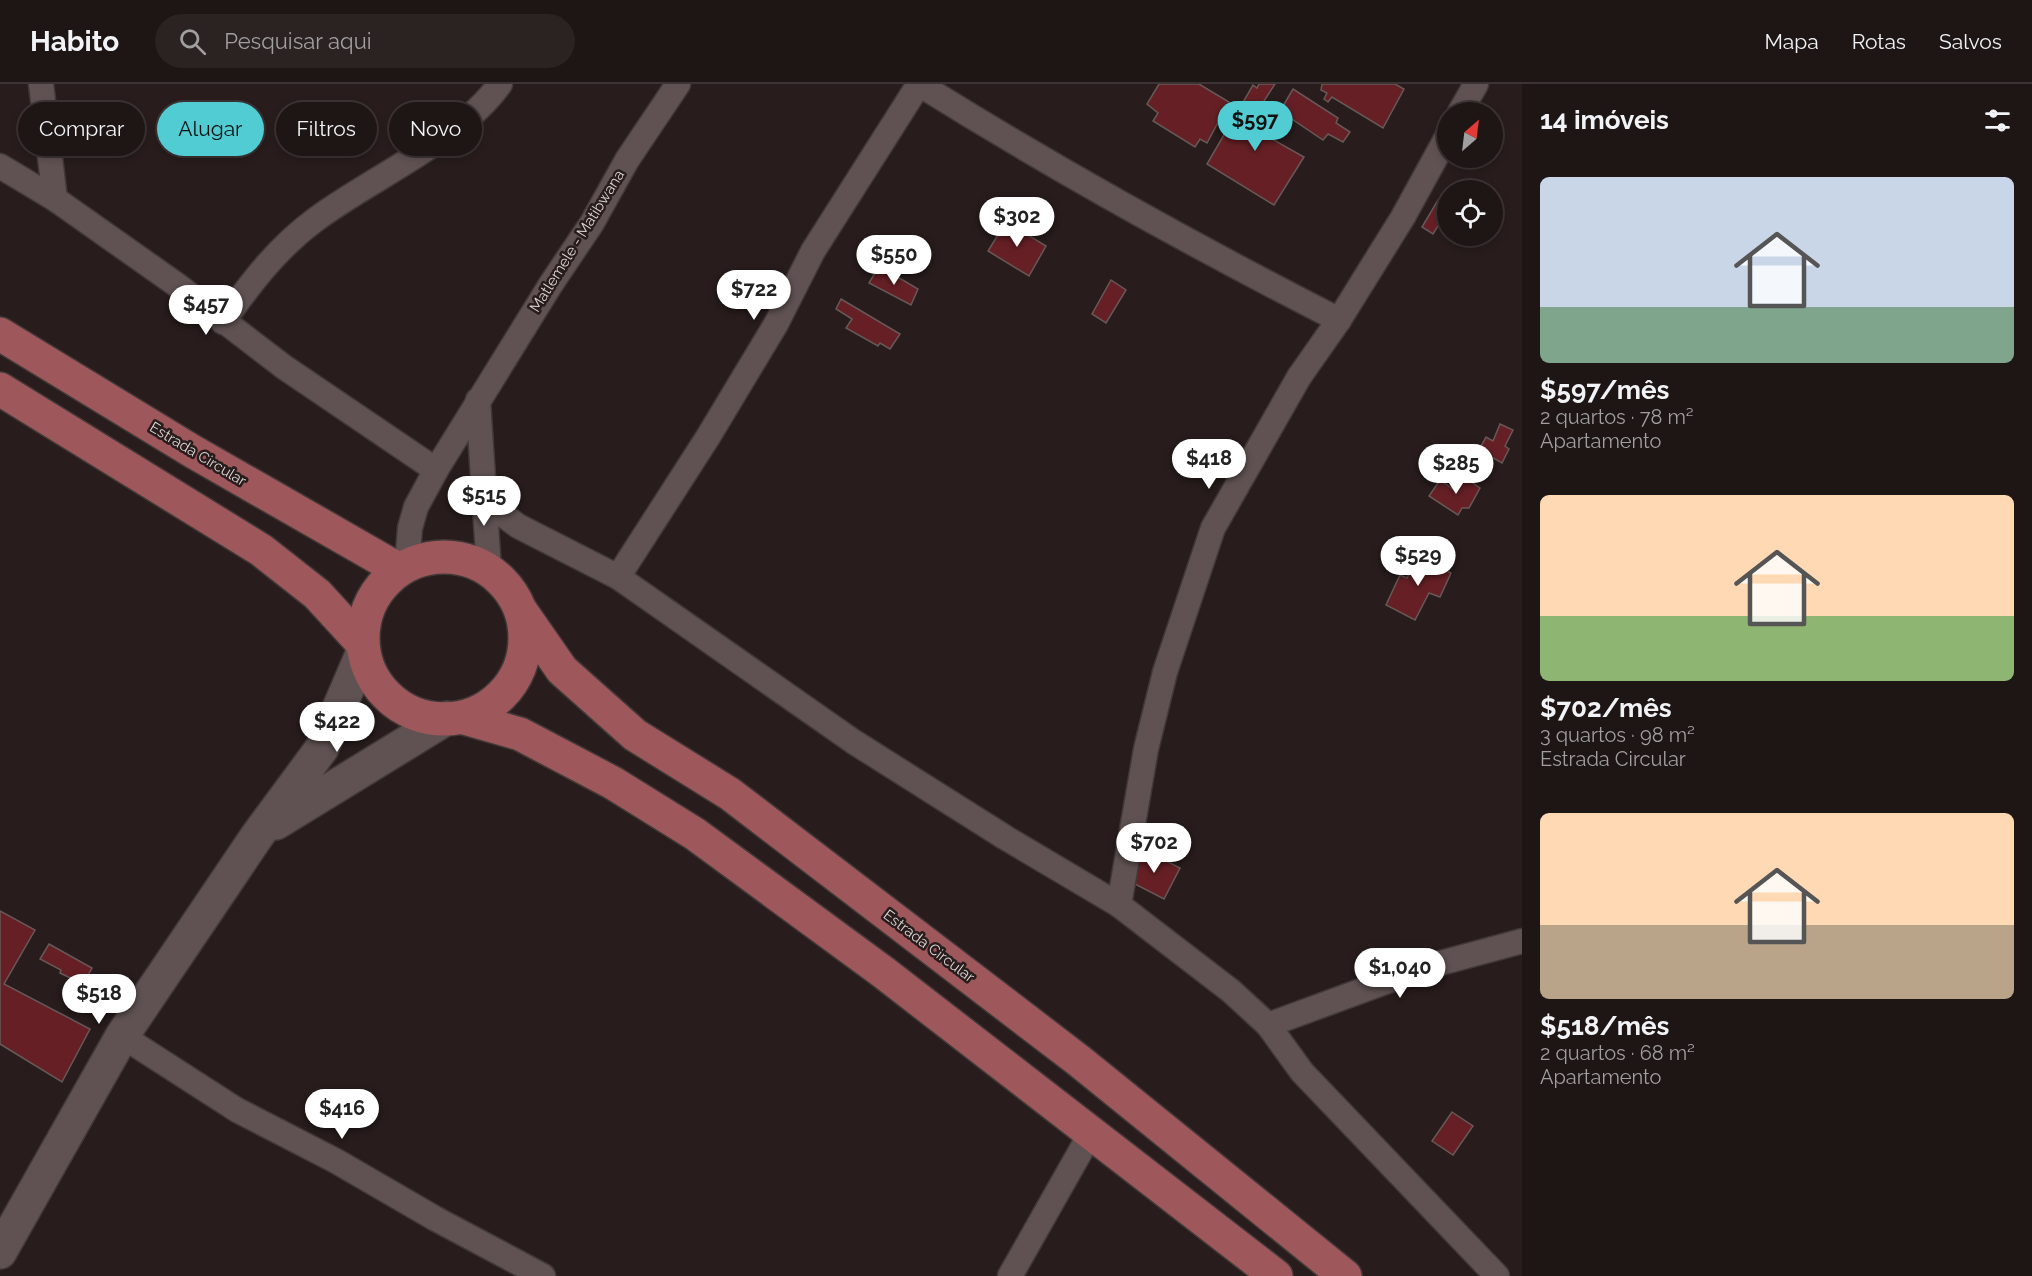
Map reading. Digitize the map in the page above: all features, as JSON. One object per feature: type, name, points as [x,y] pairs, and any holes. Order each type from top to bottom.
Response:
[{"type":"main road","name":"Estrada Circular","points":[[0,334],[192,452],[403,567]]},
{"type":"main road","points":[[0,389],[261,550],[316,594],[363,647]]},
{"type":"main road","points":[[455,718],[497,700],[514,680],[524,657],[525,633],[521,611],[507,586],[489,570],[465,558],[442,556],[403,567],[382,584],[370,602],[363,622],[363,647],[377,684],[392,700],[410,712],[432,718],[455,718],[520,734],[613,783],[694,834],[884,972],[1092,1131],[1276,1276]]},
{"type":"main road","name":"Estrada Circular","points":[[521,611],[562,670],[635,735],[739,801],[1078,1060],[1345,1276]]},
{"type":"street","points":[[40,84],[55,199]]},
{"type":"street","points":[[223,322],[259,271],[314,220],[463,123],[500,84]]},
{"type":"street","name":"Matlemele - Matibwana","points":[[403,567],[416,507],[436,470],[478,400],[592,223],[627,160],[678,84]]},
{"type":"street","points":[[618,577],[708,437],[776,324],[813,251],[919,84],[1015,144],[1128,208],[1339,320]]},
{"type":"street","points":[[1466,102],[1476,84]]},
{"type":"street","points":[[1119,905],[1146,749],[1165,672],[1213,528],[1299,378],[1339,320],[1403,217],[1437,155]]},
{"type":"street","points":[[0,166],[55,199],[177,285],[223,322],[318,391],[358,415],[436,470]]},
{"type":"street","points":[[478,400],[489,570]]},
{"type":"street","points":[[484,493],[495,509],[518,526],[618,577],[854,742],[1006,838],[1119,905],[1232,991],[1268,1025],[1302,1072],[1497,1276]]},
{"type":"street","points":[[0,1252],[122,1036],[257,836],[322,748],[363,647]]},
{"type":"street","points":[[257,836],[333,786],[455,718]]},
{"type":"street","points":[[1268,1025],[1426,967],[1522,941]]},
{"type":"street","points":[[122,1036],[237,1110],[336,1161],[436,1219],[543,1276]]},
{"type":"street","points":[[1010,1276],[1092,1131]]},
{"type":"building","points":[[1159,84],[1199,84],[1229,102],[1207,143],[1200,139],[1195,147],[1153,121],[1158,113],[1147,104]]},
{"type":"building","points":[[1259,84],[1275,84],[1253,118],[1266,126],[1263,134],[1304,157],[1274,205],[1207,164],[1253,85],[1257,88]]},
{"type":"building","points":[[1322,84],[1395,84],[1404,89],[1383,128],[1332,97],[1328,102],[1324,99],[1327,93],[1321,90]]},
{"type":"building","points":[[1293,89],[1338,118],[1336,123],[1350,132],[1343,142],[1328,134],[1323,140],[1280,111]]},
{"type":"building","points":[[1437,202],[1437,228],[1433,234],[1422,227]]},
{"type":"building","points":[[1000,218],[1046,246],[1029,276],[988,251],[1001,230],[995,226]]},
{"type":"building","points":[[879,266],[918,289],[911,305],[869,283]]},
{"type":"building","points":[[1111,280],[1126,290],[1106,323],[1092,314]]},
{"type":"building","points":[[841,299],[900,334],[890,349],[880,343],[878,346],[846,328],[852,319],[836,309]]},
{"type":"building","points":[[1500,424],[1513,430],[1505,446],[1509,449],[1502,463],[1479,450],[1486,437],[1493,441]]},
{"type":"building","points":[[1462,476],[1480,488],[1469,508],[1462,508],[1458,515],[1429,496],[1440,480],[1454,490]]},
{"type":"building","points":[[1419,554],[1451,573],[1440,597],[1429,593],[1415,620],[1386,605],[1400,575],[1407,578]]},
{"type":"building","points":[[1143,849],[1180,868],[1164,899],[1127,880]]},
{"type":"building","points":[[0,911],[35,930],[4,984],[90,1029],[62,1082],[0,1044]]},
{"type":"building","points":[[49,944],[92,968],[83,984],[60,973],[61,970],[40,959]]},
{"type":"building","points":[[1452,1112],[1473,1126],[1453,1155],[1432,1141]]}]
